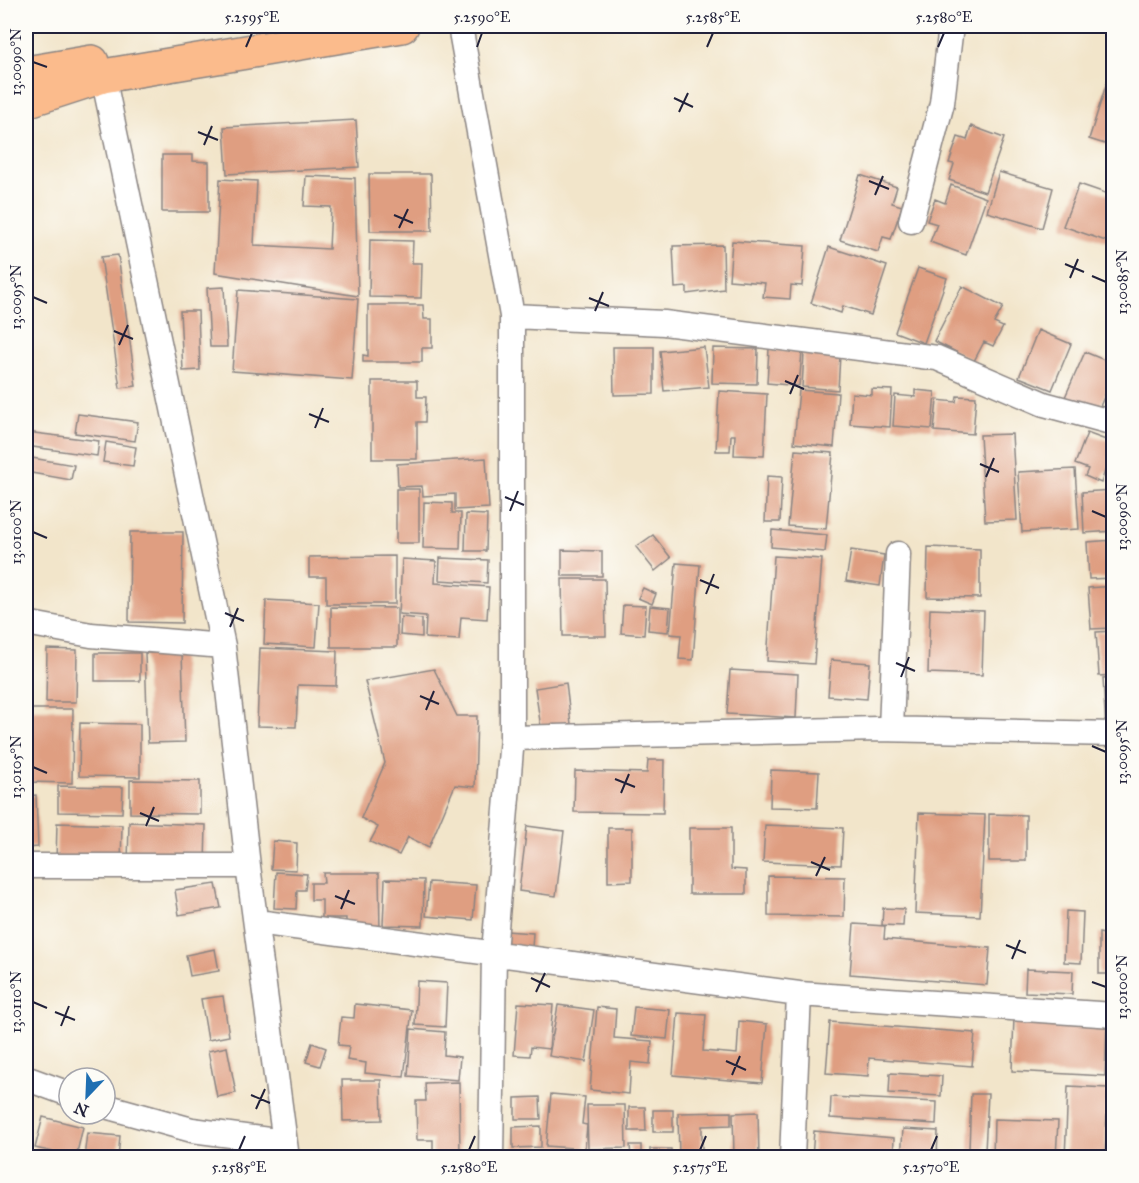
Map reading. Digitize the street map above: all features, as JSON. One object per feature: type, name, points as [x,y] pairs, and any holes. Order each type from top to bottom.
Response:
[{"type":"main road","points":[[26,73],[304,26]]},
{"type":"main road","points":[[26,100],[102,76],[402,26]]},
{"type":"street","points":[[460,26],[512,316],[512,738],[494,952],[491,1158]]},
{"type":"street","points":[[911,221],[942,104],[951,26]]},
{"type":"street","points":[[102,76],[223,646],[248,866],[286,1150],[192,1130],[117,1109]]},
{"type":"street","points":[[512,316],[664,323],[937,358],[1044,404],[1113,423]]},
{"type":"street","points":[[891,729],[898,554]]},
{"type":"street","points":[[26,623],[91,635],[223,646]]},
{"type":"street","points":[[512,738],[891,729],[1113,734]]},
{"type":"street","points":[[26,866],[248,866]]},
{"type":"street","points":[[257,922],[799,994],[1113,1015]]},
{"type":"street","points":[[792,1158],[799,994]]},
{"type":"street","points":[[28,1079],[57,1090]]},
{"type":"building","points":[[1107,82],[1114,84],[1114,147],[1089,139]]},
{"type":"building","points":[[356,120],[359,167],[227,174],[224,127]]},
{"type":"building","points":[[971,126],[1004,138],[985,192],[949,180],[954,164],[949,163],[958,137],[967,140]]},
{"type":"building","points":[[162,155],[193,155],[193,161],[209,162],[209,212],[162,212]]},
{"type":"building","points":[[999,172],[1053,188],[1042,228],[987,212]]},
{"type":"building","points":[[369,174],[431,174],[432,231],[370,231]]},
{"type":"building","points":[[860,175],[897,187],[892,203],[902,206],[891,239],[883,237],[878,252],[840,240]]},
{"type":"building","points":[[306,176],[355,178],[358,296],[215,273],[220,179],[257,181],[254,245],[329,249],[331,207],[304,206]]},
{"type":"building","points":[[1079,184],[1114,196],[1114,244],[1063,226]]},
{"type":"building","points":[[951,185],[986,198],[966,255],[930,242],[937,224],[927,221],[935,199],[945,203]]},
{"type":"building","points":[[370,240],[413,241],[412,263],[422,263],[421,298],[369,297]]},
{"type":"building","points":[[732,241],[805,246],[802,286],[791,285],[790,299],[763,297],[765,283],[729,280]]},
{"type":"building","points":[[723,245],[724,289],[687,294],[687,287],[675,288],[673,246]]},
{"type":"building","points":[[829,247],[887,266],[871,315],[843,306],[841,313],[811,303]]},
{"type":"building","points":[[118,255],[136,386],[120,388],[101,257]]},
{"type":"building","points":[[918,268],[947,278],[924,343],[895,332]]},
{"type":"building","points":[[962,286],[1003,307],[994,323],[1003,327],[993,346],[984,342],[974,361],[934,341]]},
{"type":"building","points":[[224,287],[227,347],[210,347],[207,288]]},
{"type":"building","points":[[238,290],[358,299],[352,380],[232,371]]},
{"type":"building","points":[[368,305],[423,305],[424,319],[432,319],[432,348],[422,348],[422,362],[363,362],[363,355],[368,356]]},
{"type":"building","points":[[180,311],[198,311],[200,370],[183,371]]},
{"type":"building","points":[[1038,330],[1071,344],[1052,390],[1019,377]]},
{"type":"building","points":[[613,347],[654,347],[654,394],[614,395]]},
{"type":"building","points":[[704,347],[709,387],[664,391],[660,351]]},
{"type":"building","points":[[713,348],[758,349],[757,384],[712,383]]},
{"type":"building","points":[[769,349],[802,352],[799,386],[767,383]]},
{"type":"building","points":[[1085,352],[1114,364],[1114,374],[1098,411],[1065,397]]},
{"type":"building","points":[[804,353],[840,355],[838,390],[802,387]]},
{"type":"building","points":[[372,381],[417,381],[417,397],[426,397],[425,422],[417,422],[417,459],[372,459]]},
{"type":"building","points":[[872,389],[892,390],[890,427],[850,424],[852,393],[872,395]]},
{"type":"building","points":[[799,390],[838,393],[834,447],[794,443]]},
{"type":"building","points":[[915,390],[935,392],[932,429],[893,426],[895,395],[915,397]]},
{"type":"building","points":[[1114,390],[1114,414],[1106,412]]},
{"type":"building","points":[[719,391],[767,394],[764,456],[734,455],[735,435],[731,435],[730,451],[716,451]]},
{"type":"building","points":[[957,396],[976,397],[973,434],[934,431],[937,400],[956,402]]},
{"type":"building","points":[[78,414],[138,422],[135,441],[75,433]]},
{"type":"building","points":[[26,432],[99,441],[97,456],[26,446]]},
{"type":"building","points":[[1087,433],[1114,443],[1114,473],[1105,471],[1101,483],[1085,476],[1088,469],[1075,464]]},
{"type":"building","points":[[1012,434],[1017,520],[985,521],[980,435]]},
{"type":"building","points":[[106,442],[136,447],[133,466],[103,462]]},
{"type":"building","points":[[795,450],[833,453],[826,529],[788,526]]},
{"type":"building","points":[[26,457],[74,465],[71,480],[26,472]]},
{"type":"building","points":[[486,458],[489,508],[455,510],[455,494],[423,496],[422,486],[398,487],[397,464]]},
{"type":"building","points":[[1075,469],[1079,529],[1022,532],[1018,472]]},
{"type":"building","points":[[767,476],[782,477],[780,522],[765,522]]},
{"type":"building","points":[[396,489],[419,489],[419,543],[396,543]]},
{"type":"building","points":[[1114,490],[1114,531],[1084,533],[1082,492]]},
{"type":"building","points":[[424,502],[452,503],[452,513],[461,513],[460,549],[423,548]]},
{"type":"building","points":[[466,514],[487,515],[486,551],[465,551]]},
{"type":"building","points":[[772,530],[827,535],[825,552],[771,547]]},
{"type":"building","points":[[130,532],[183,532],[182,623],[129,622]]},
{"type":"building","points":[[653,535],[671,558],[655,571],[636,547]]},
{"type":"building","points":[[1114,540],[1114,578],[1089,579],[1087,542]]},
{"type":"building","points":[[928,547],[980,549],[980,598],[927,597]]},
{"type":"building","points":[[562,550],[602,551],[602,576],[562,576]]},
{"type":"building","points":[[851,550],[884,555],[880,586],[846,581]]},
{"type":"building","points":[[395,556],[395,604],[326,604],[326,577],[309,577],[309,557]]},
{"type":"building","points":[[774,556],[822,559],[814,664],[767,661]]},
{"type":"building","points":[[440,558],[488,560],[487,583],[439,580]]},
{"type":"building","points":[[402,559],[436,561],[435,583],[489,587],[487,619],[461,617],[459,640],[425,638],[426,616],[399,614]]},
{"type":"building","points":[[676,563],[700,565],[693,660],[679,659],[681,635],[670,634]]},
{"type":"building","points":[[562,579],[605,579],[606,636],[563,636]]},
{"type":"building","points":[[1114,586],[1114,628],[1091,629],[1088,588]]},
{"type":"building","points":[[643,588],[656,594],[652,604],[638,598]]},
{"type":"building","points":[[266,600],[319,603],[316,647],[264,644]]},
{"type":"building","points":[[623,605],[646,606],[644,635],[621,633]]},
{"type":"building","points":[[650,606],[670,608],[668,632],[648,630]]},
{"type":"building","points":[[331,607],[397,608],[397,647],[331,647]]},
{"type":"building","points":[[930,609],[984,611],[982,675],[928,673]]},
{"type":"building","points":[[401,617],[422,619],[422,637],[400,635]]},
{"type":"building","points":[[1114,631],[1114,675],[1099,676],[1096,632]]},
{"type":"building","points":[[260,648],[337,651],[336,686],[298,685],[296,727],[257,726]]},
{"type":"building","points":[[47,649],[77,650],[76,702],[46,702]]},
{"type":"building","points":[[95,653],[140,653],[140,681],[95,681]]},
{"type":"building","points":[[145,653],[182,653],[185,742],[148,743]]},
{"type":"building","points":[[831,660],[870,663],[867,699],[828,696]]},
{"type":"building","points":[[434,669],[457,716],[477,716],[475,787],[455,785],[429,847],[408,837],[399,855],[370,842],[378,827],[361,818],[385,763],[365,681]]},
{"type":"building","points":[[730,670],[798,674],[796,718],[727,714]]},
{"type":"building","points":[[1114,677],[1114,730],[1106,731],[1103,678]]},
{"type":"building","points":[[566,683],[571,724],[541,728],[535,688]]},
{"type":"building","points":[[26,709],[73,709],[72,783],[26,782]]},
{"type":"building","points":[[80,723],[140,724],[140,777],[79,776]]},
{"type":"building","points":[[648,760],[664,760],[663,813],[574,812],[575,771],[647,773]]},
{"type":"building","points":[[771,770],[819,772],[817,808],[770,807]]},
{"type":"building","points":[[130,780],[200,781],[200,814],[130,813]]},
{"type":"building","points":[[58,786],[123,787],[122,813],[58,812]]},
{"type":"building","points":[[36,795],[38,847],[26,848],[26,796]]},
{"type":"building","points":[[919,813],[985,815],[980,916],[915,913]]},
{"type":"building","points":[[989,814],[1026,815],[1026,861],[989,861]]},
{"type":"building","points":[[129,822],[206,825],[205,865],[128,863]]},
{"type":"building","points":[[57,823],[122,825],[121,864],[56,862]]},
{"type":"building","points":[[765,825],[843,828],[841,865],[763,862]]},
{"type":"building","points":[[527,826],[564,831],[556,896],[519,891]]},
{"type":"building","points":[[608,828],[632,828],[632,881],[608,882]]},
{"type":"building","points":[[689,828],[731,828],[731,869],[746,870],[746,894],[689,894]]},
{"type":"building","points":[[273,841],[297,843],[296,870],[271,869]]},
{"type":"building","points":[[276,872],[307,874],[305,890],[297,890],[296,909],[274,908]]},
{"type":"building","points":[[323,873],[379,873],[380,932],[346,932],[346,918],[322,918],[322,900],[311,900],[311,883],[324,883]]},
{"type":"building","points":[[768,876],[845,877],[844,917],[768,916]]},
{"type":"building","points":[[385,879],[424,880],[423,926],[383,925]]},
{"type":"building","points":[[429,882],[476,885],[473,920],[426,916]]},
{"type":"building","points":[[216,884],[221,908],[179,915],[175,890]]},
{"type":"building","points":[[883,908],[904,909],[903,926],[882,925]]},
{"type":"building","points":[[1066,911],[1083,912],[1081,963],[1064,962]]},
{"type":"building","points":[[1110,914],[1114,914],[1114,933],[1110,933]]},
{"type":"building","points":[[854,924],[885,926],[884,939],[990,948],[987,985],[850,974]]},
{"type":"building","points":[[506,931],[533,933],[532,948],[505,945]]},
{"type":"building","points":[[1099,933],[1114,936],[1114,974],[1099,974]]},
{"type":"building","points":[[215,949],[219,971],[190,976],[186,955]]},
{"type":"building","points":[[1026,969],[1073,971],[1072,994],[1025,992]]},
{"type":"building","points":[[417,981],[447,983],[445,1027],[415,1025]]},
{"type":"building","points":[[223,996],[229,1036],[208,1040],[201,999]]},
{"type":"building","points":[[518,1003],[553,1005],[549,1049],[531,1047],[530,1056],[514,1055]]},
{"type":"building","points":[[355,1004],[412,1010],[404,1077],[365,1073],[366,1063],[347,1060],[349,1046],[338,1045],[341,1017],[354,1018]]},
{"type":"building","points":[[558,1005],[594,1010],[586,1062],[549,1056]]},
{"type":"building","points":[[597,1007],[616,1009],[614,1038],[652,1041],[650,1064],[631,1062],[629,1094],[590,1090]]},
{"type":"building","points":[[634,1007],[670,1010],[667,1039],[631,1036]]},
{"type":"building","points":[[678,1013],[706,1015],[703,1051],[737,1054],[739,1021],[767,1024],[762,1083],[673,1075]]},
{"type":"building","points":[[1014,1017],[1107,1021],[1105,1076],[1012,1071]]},
{"type":"building","points":[[830,1022],[975,1033],[972,1066],[869,1058],[868,1076],[826,1073]]},
{"type":"building","points":[[411,1029],[445,1032],[444,1055],[460,1057],[458,1080],[408,1076]]},
{"type":"building","points":[[312,1043],[326,1048],[320,1066],[306,1062]]},
{"type":"building","points":[[227,1047],[236,1093],[217,1097],[208,1051]]},
{"type":"building","points":[[890,1073],[942,1076],[941,1096],[889,1093]]},
{"type":"building","points":[[342,1080],[381,1080],[382,1120],[343,1121]]},
{"type":"building","points":[[459,1082],[460,1158],[433,1158],[433,1140],[417,1140],[416,1101],[426,1101],[425,1083]]},
{"type":"building","points":[[1068,1086],[1108,1088],[1105,1158],[1065,1158]]},
{"type":"building","points":[[551,1094],[585,1097],[582,1124],[587,1125],[585,1149],[546,1146]]},
{"type":"building","points":[[971,1094],[988,1094],[985,1151],[969,1150]]},
{"type":"building","points":[[540,1097],[541,1119],[515,1119],[515,1098]]},
{"type":"building","points":[[831,1097],[937,1102],[936,1124],[830,1118]]},
{"type":"building","points":[[587,1105],[625,1105],[626,1148],[588,1149]]},
{"type":"building","points":[[629,1107],[645,1107],[646,1131],[629,1131]]},
{"type":"building","points":[[653,1110],[673,1110],[673,1132],[653,1132]]},
{"type":"building","points":[[731,1112],[731,1125],[702,1126],[702,1154],[733,1154],[733,1158],[679,1158],[678,1113]]},
{"type":"building","points":[[758,1112],[759,1158],[734,1158],[733,1113]]},
{"type":"building","points":[[43,1117],[57,1120],[57,1126],[83,1127],[76,1157],[35,1148]]},
{"type":"building","points":[[994,1119],[1058,1121],[1056,1158],[993,1158]]},
{"type":"building","points":[[541,1126],[541,1147],[513,1148],[513,1127]]},
{"type":"building","points":[[903,1129],[938,1131],[937,1158],[901,1158]]},
{"type":"building","points":[[814,1131],[894,1138],[893,1158],[812,1158]]},
{"type":"building","points":[[87,1133],[120,1136],[118,1158],[84,1158]]},
{"type":"building","points":[[630,1145],[641,1145],[641,1158],[631,1158]]},
{"type":"building","points":[[650,1149],[671,1149],[671,1158],[650,1158]]},
{"type":"building","points":[[227,1153],[228,1158],[207,1158],[207,1156]]},
{"type":"building","points":[[618,1153],[618,1158],[557,1158],[557,1154]]},
{"type":"building","points":[[517,1154],[548,1154],[548,1158],[517,1158]]}]
